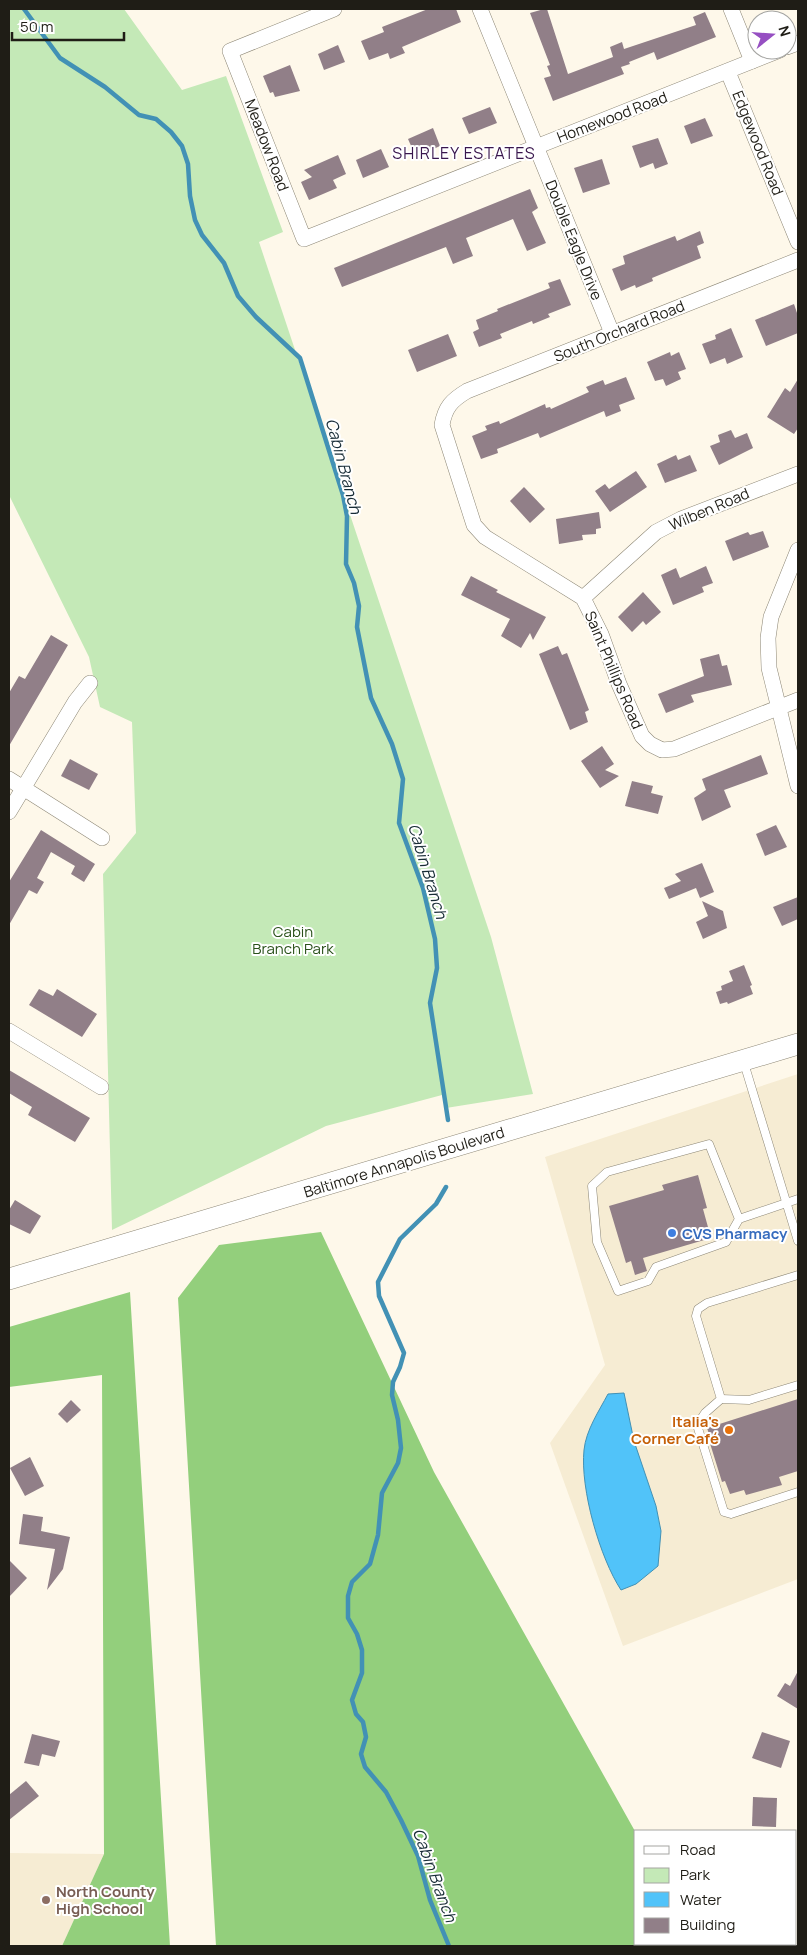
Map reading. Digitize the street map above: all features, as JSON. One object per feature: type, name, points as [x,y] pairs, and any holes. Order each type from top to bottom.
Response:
[{"type":"main road","name":"Baltimore Annapolis Boulevard","points":[[9,1279],[798,1044]]},
{"type":"street","name":"Meadow Road","points":[[304,239],[230,51],[334,9]]},
{"type":"street","name":"Double Eagle Drive","points":[[480,9],[612,333]]},
{"type":"street","points":[[731,9],[752,61]]},
{"type":"street","name":"Homewood Road","points":[[304,239],[752,61]]},
{"type":"street","name":"Edgewood Road","points":[[728,72],[798,242]]},
{"type":"street","name":"South Orchard Road","points":[[445,410],[453,399],[467,391],[798,260]]},
{"type":"street","name":"Saint Phillips Road","points":[[445,410],[442,425],[474,525],[485,537],[583,598],[601,634],[619,684],[642,736],[650,744],[662,750],[674,749],[798,700]]},
{"type":"street","name":"Wilben Road","points":[[583,598],[656,532],[681,519],[798,474]]},
{"type":"street","points":[[798,550],[771,617],[768,638],[769,668],[798,786]]},
{"type":"street","points":[[9,812],[75,702],[90,683]]},
{"type":"street","points":[[9,778],[102,838]]},
{"type":"street","points":[[9,1030],[101,1087]]},
{"type":"lane","points":[[743,1061],[798,1241]]},
{"type":"lane","points":[[739,1219],[709,1144],[607,1172],[592,1186],[597,1242],[618,1290],[648,1281],[656,1267],[726,1242],[739,1219],[798,1199]]},
{"type":"lane","points":[[721,1399],[696,1316],[698,1309],[707,1303],[798,1275]]},
{"type":"lane","points":[[798,1385],[749,1400],[721,1399],[705,1413],[697,1425],[724,1512],[731,1514],[798,1492]]},
{"type":"shaded area","points":[[798,1074],[798,1579],[623,1646],[550,1443],[605,1365],[545,1157]]},
{"type":"shaded area","name":"North County High School","points":[[9,1853],[104,1854],[62,1946],[9,1946]]},
{"type":"green space","name":"Cabin Branch Park","points":[[9,9],[124,9],[182,90],[226,76],[283,232],[259,242],[491,937],[533,1094],[446,1108],[442,1095],[326,1126],[112,1230],[103,874],[136,833],[132,722],[100,707],[89,657],[9,495]]},
{"type":"green space","points":[[321,1232],[434,1472],[634,1830],[634,1945],[699,1946],[216,1946],[178,1298],[219,1245]]},
{"type":"green space","points":[[130,1292],[170,1946],[62,1946],[104,1854],[102,1375],[9,1387],[9,1327]]},
{"type":"water","points":[[624,1393],[634,1441],[656,1506],[661,1531],[658,1566],[636,1584],[621,1590],[606,1560],[593,1523],[585,1484],[584,1450],[587,1435],[593,1421],[608,1394]]},
{"type":"building","points":[[428,9],[456,9],[461,22],[402,47],[405,53],[390,59],[388,53],[369,60],[361,41],[384,32],[382,27]]},
{"type":"building","points":[[547,9],[568,74],[613,57],[610,47],[622,42],[624,49],[696,25],[693,17],[705,12],[716,37],[657,60],[654,52],[621,67],[624,74],[553,101],[544,78],[551,76],[547,66],[550,65],[530,13]]},
{"type":"building","points":[[338,45],[345,62],[324,70],[318,54]]},
{"type":"building","points":[[290,65],[300,91],[275,97],[273,92],[270,93],[263,76]]},
{"type":"building","points":[[490,107],[497,123],[469,134],[462,118]]},
{"type":"building","points":[[705,118],[713,136],[691,144],[684,126]]},
{"type":"building","points":[[433,128],[440,146],[416,157],[408,139]]},
{"type":"building","points":[[658,138],[668,164],[655,169],[653,163],[640,168],[632,146]]},
{"type":"building","points":[[381,149],[389,167],[363,178],[356,160]]},
{"type":"building","points":[[338,155],[346,174],[333,180],[337,188],[309,200],[301,182],[312,177],[304,170]]},
{"type":"building","points":[[602,159],[610,184],[583,193],[574,168]]},
{"type":"building","points":[[530,189],[538,208],[532,212],[546,243],[527,251],[513,219],[466,238],[473,256],[453,264],[446,247],[342,287],[334,268]]},
{"type":"building","points":[[700,231],[704,243],[697,246],[701,258],[652,278],[653,281],[636,288],[635,285],[621,291],[612,269],[625,264],[623,256],[675,236],[677,241]]},
{"type":"building","points":[[560,279],[571,305],[548,314],[550,317],[533,324],[532,321],[500,334],[502,338],[479,347],[473,332],[479,329],[476,320],[498,311],[497,309],[550,288],[548,283]]},
{"type":"building","points":[[794,304],[798,316],[798,333],[766,346],[755,320]]},
{"type":"building","points":[[731,328],[743,357],[727,364],[725,358],[710,364],[702,344],[716,339],[715,335]]},
{"type":"building","points":[[448,334],[457,356],[417,372],[408,350]]},
{"type":"building","points":[[670,352],[671,356],[679,352],[686,369],[678,372],[681,379],[666,386],[663,379],[655,381],[647,362]]},
{"type":"building","points":[[626,377],[635,399],[619,405],[621,411],[606,417],[604,411],[540,438],[538,433],[497,449],[498,453],[481,459],[472,436],[487,430],[485,426],[499,421],[500,424],[545,404],[546,408],[550,407],[551,409],[589,392],[586,387],[603,380],[605,385]]},
{"type":"building","points":[[798,379],[798,428],[794,434],[767,417],[785,388],[790,392]]},
{"type":"building","points":[[731,430],[735,438],[747,433],[753,448],[719,465],[710,446],[720,442],[718,435]]},
{"type":"building","points":[[676,455],[678,460],[690,455],[697,471],[665,483],[657,464]]},
{"type":"building","points":[[636,471],[647,487],[610,512],[595,491],[605,484],[609,489]]},
{"type":"building","points":[[524,487],[545,509],[530,523],[510,501]]},
{"type":"building","points":[[599,512],[601,528],[596,529],[596,534],[582,535],[583,540],[559,544],[556,519]]},
{"type":"building","points":[[763,531],[769,547],[733,561],[725,541],[748,532],[750,535]]},
{"type":"building","points":[[706,566],[713,583],[702,587],[704,592],[673,605],[661,575],[676,568],[680,578]]},
{"type":"building","points":[[471,576],[498,590],[496,592],[546,617],[533,640],[530,633],[521,648],[501,636],[510,619],[461,595]]},
{"type":"building","points":[[643,592],[661,612],[646,625],[643,621],[632,632],[618,617]]},
{"type":"building","points":[[51,635],[68,645],[9,746],[9,693],[19,676],[25,679]]},
{"type":"building","points":[[558,646],[562,655],[567,653],[589,710],[585,712],[588,722],[570,730],[539,654]]},
{"type":"building","points":[[719,654],[722,666],[727,665],[732,685],[691,695],[694,702],[666,713],[658,694],[704,676],[700,659]]},
{"type":"building","points":[[602,746],[614,764],[605,770],[619,776],[600,788],[581,761]]},
{"type":"building","points":[[761,755],[768,774],[724,790],[731,807],[702,821],[694,798],[706,790],[702,779]]},
{"type":"building","points":[[70,759],[98,774],[89,790],[61,776]]},
{"type":"building","points":[[632,781],[653,786],[651,793],[663,796],[658,814],[625,806]]},
{"type":"building","points":[[776,825],[787,847],[765,856],[756,834]]},
{"type":"building","points":[[41,830],[95,864],[84,882],[71,874],[75,866],[51,852],[37,878],[44,882],[37,894],[29,890],[9,925],[9,882]]},
{"type":"building","points":[[702,863],[714,892],[700,898],[696,888],[669,899],[664,888],[681,881],[675,874]]},
{"type":"building","points":[[798,897],[798,919],[782,926],[773,907]]},
{"type":"building","points":[[702,901],[723,911],[727,928],[703,939],[696,922],[708,916]]},
{"type":"building","points":[[744,965],[752,985],[750,986],[753,994],[728,1004],[727,1002],[720,1004],[716,992],[722,990],[721,986],[733,981],[729,971]]},
{"type":"building","points":[[39,989],[53,996],[57,989],[97,1014],[82,1037],[29,1005]]},
{"type":"building","points":[[9,1070],[90,1118],[75,1142],[28,1115],[32,1107],[9,1093]]},
{"type":"building","points":[[698,1175],[707,1208],[703,1209],[711,1238],[643,1258],[647,1271],[635,1275],[631,1261],[626,1263],[609,1206],[664,1190],[662,1185]]},
{"type":"building","points":[[15,1200],[41,1216],[30,1234],[9,1224],[9,1210]]},
{"type":"building","points":[[798,1399],[798,1471],[779,1477],[782,1485],[746,1495],[744,1490],[730,1494],[725,1481],[722,1482],[707,1428]]},
{"type":"building","points":[[71,1400],[81,1410],[67,1423],[58,1414]]},
{"type":"building","points":[[30,1457],[44,1486],[25,1496],[10,1468]]},
{"type":"building","points":[[23,1514],[43,1517],[41,1531],[70,1537],[63,1569],[47,1590],[55,1549],[19,1544]]},
{"type":"building","points":[[9,1560],[27,1578],[9,1597]]},
{"type":"building","points":[[798,1671],[798,1709],[777,1696],[785,1683],[790,1686]]},
{"type":"building","points":[[762,1732],[790,1741],[781,1768],[752,1758]]},
{"type":"building","points":[[32,1734],[60,1741],[55,1757],[42,1754],[39,1766],[24,1763]]},
{"type":"building","points":[[26,1781],[39,1796],[9,1820],[9,1795]]},
{"type":"building","points":[[753,1797],[777,1798],[776,1827],[752,1826]]},
{"type":"waterway","name":"Cabin Branch","points":[[24,9],[60,58],[105,87],[139,115],[156,119],[171,132],[182,146],[188,164],[190,196],[195,220],[202,235],[224,263],[238,296],[256,317],[300,358],[343,495],[347,516],[346,564],[354,583],[359,606],[357,627],[371,698],[392,744],[403,779],[399,823],[423,888],[435,939],[437,968],[430,1003],[448,1120]]},
{"type":"waterway","name":"Cabin Branch","points":[[446,1187],[436,1204],[400,1239],[378,1282],[379,1296],[404,1353],[393,1382],[392,1395],[398,1420],[401,1448],[398,1463],[382,1493],[378,1535],[370,1564],[352,1582],[348,1596],[348,1618],[357,1634],[362,1650],[362,1673],[352,1700],[356,1714],[363,1722],[366,1737],[361,1754],[365,1767],[386,1792],[418,1856],[430,1900],[449,1946]]},
{"type":"place","name":"CVS Pharmacy","points":[[672,1233]]},
{"type":"place","name":"Italia's Corner Café","points":[[729,1430]]},
{"type":"place","name":"North County High School","points":[[46,1900]]},
{"type":"district","name":"SHIRLEY ESTATES","points":[[464,153]]}]
